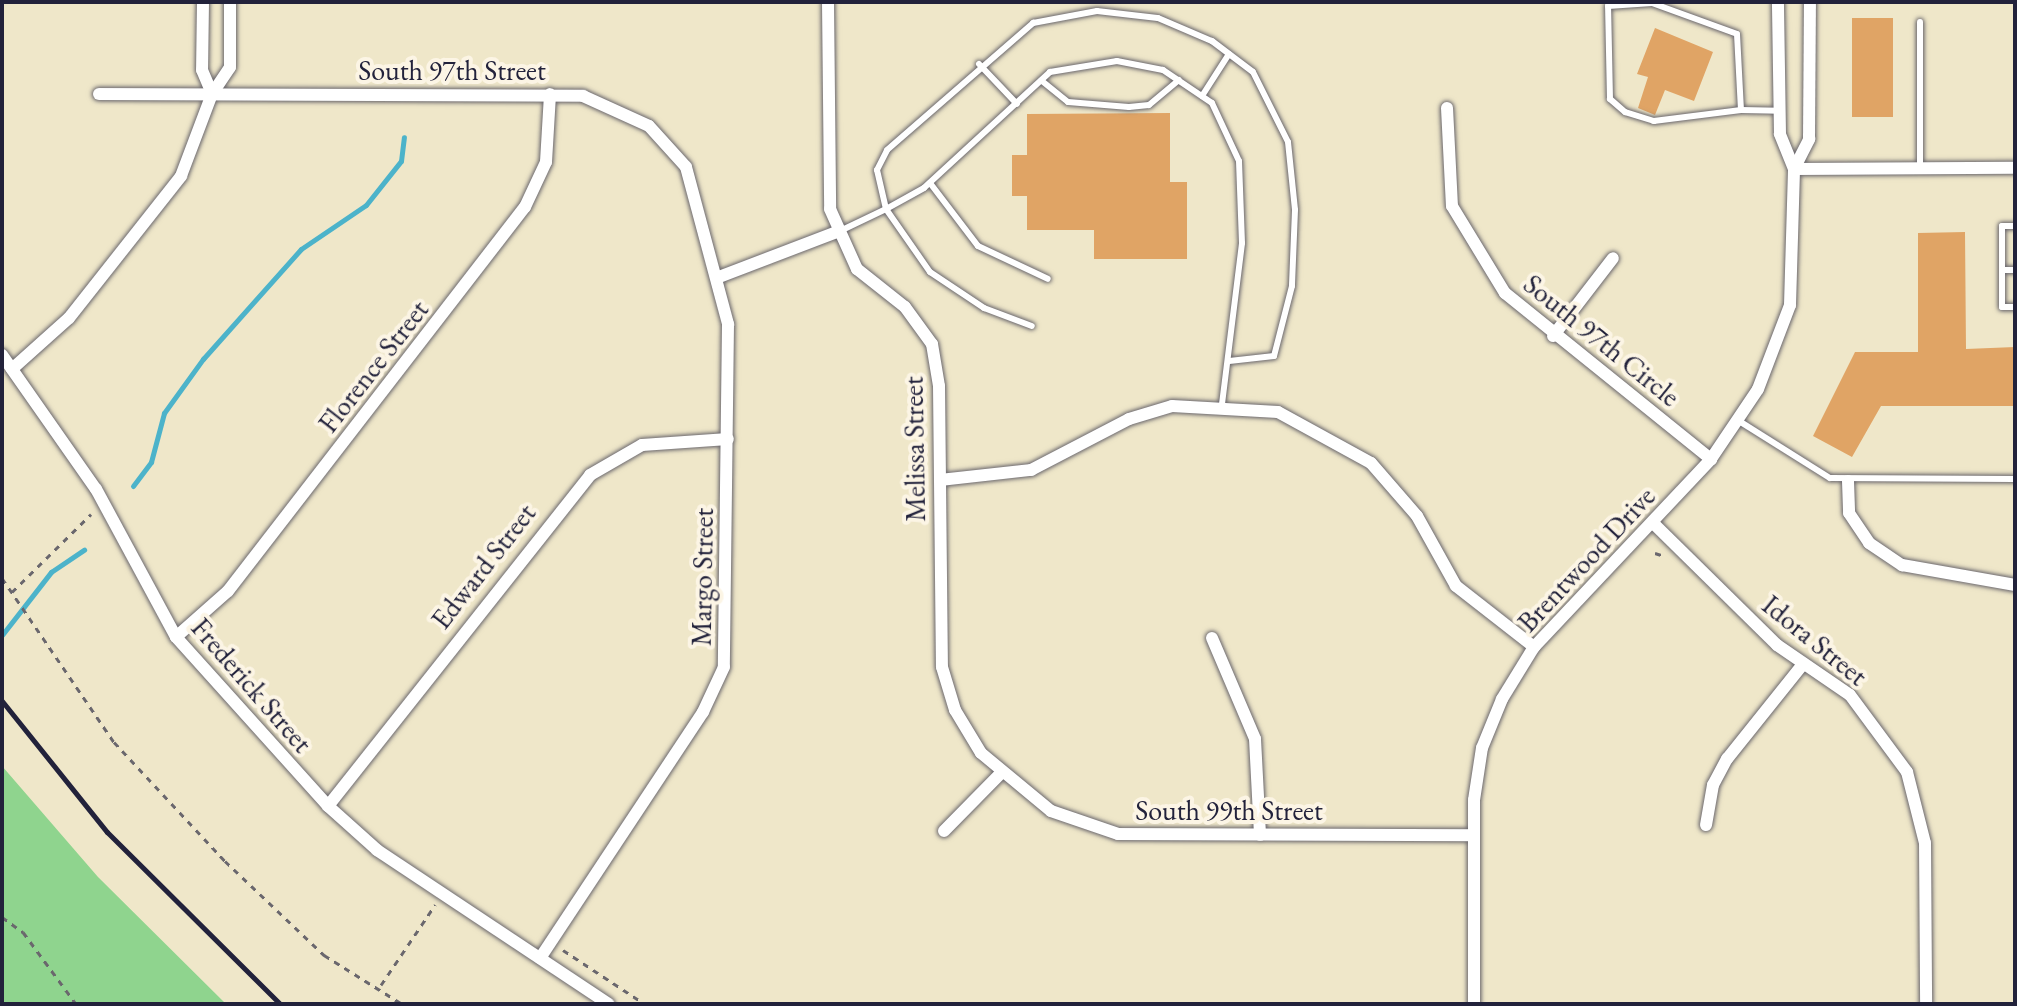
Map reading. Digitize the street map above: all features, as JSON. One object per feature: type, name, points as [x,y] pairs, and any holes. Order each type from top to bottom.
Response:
[{"type":"street","points":[[203,2],[202,70],[212,94]]},
{"type":"street","points":[[12,369],[69,318],[163,202],[197,146],[212,94],[230,67],[230,2]]},
{"type":"street","name":"Melissa Street","points":[[828,2],[827,177],[837,232],[857,269],[905,307],[932,344],[940,480],[942,667],[967,734],[1000,774]]},
{"type":"street","name":"Brentwood Drive","points":[[1474,1004],[1474,835],[1482,748],[1534,647],[1653,523],[1711,459],[1739,421],[1790,305],[1794,169],[1780,111],[1778,2]]},
{"type":"street","name":"Brentwood Drive","points":[[1794,169],[1809,139],[1810,2]]},
{"type":"street","points":[[99,94],[212,94]]},
{"type":"street","name":"South 97th Street","points":[[212,94],[550,94],[621,108],[675,152]]},
{"type":"street","name":"Florence Street","points":[[176,637],[228,591],[525,207],[546,162],[550,94]]},
{"type":"street","name":"South 97th Circle","points":[[1447,108],[1448,180],[1459,225],[1505,293],[1553,336],[1711,459]]},
{"type":"street","name":"Margo Street","points":[[540,958],[719,683],[727,646],[728,324],[695,186],[675,152]]},
{"type":"street","points":[[1794,169],[2015,168]]},
{"type":"street","points":[[719,277],[837,232]]},
{"type":"street","points":[[1553,336],[1613,258]]},
{"type":"street","name":"Frederick Street","points":[[2,355],[104,504],[176,637],[328,806],[442,894],[609,1004]]},
{"type":"street","points":[[940,480],[1031,470],[1149,411],[1222,404],[1288,415],[1355,450],[1402,494],[1456,586],[1534,647]]},
{"type":"street","name":"Edward Street","points":[[328,806],[590,475],[642,445],[728,439]]},
{"type":"street","points":[[1848,481],[1849,513],[1869,543],[1902,565],[2015,585]]},
{"type":"street","name":"Idora Street","points":[[1653,523],[1803,664],[1867,715],[1915,794],[1925,843],[1926,1004]]},
{"type":"street","points":[[1212,638],[1255,739],[1260,835]]},
{"type":"street","points":[[1706,825],[1713,785],[1727,759],[1803,664]]},
{"type":"street","points":[[944,831],[1000,774]]},
{"type":"street","name":"South 99th Street","points":[[1000,774],[1051,811],[1095,829],[1260,835],[1474,835]]},
{"type":"lane","points":[[1741,110],[1737,34],[1652,3],[1608,6],[1610,99],[1625,112],[1654,121],[1722,118],[1741,110],[1780,111]]},
{"type":"lane","points":[[1032,326],[984,308],[930,272],[886,209],[877,170],[887,150],[979,64],[1033,23],[1097,11],[1158,18],[1229,54],[1253,72],[1288,142],[1295,210],[1292,286],[1274,356],[1229,361]]},
{"type":"lane","points":[[1920,22],[1920,168]]},
{"type":"lane","points":[[1202,96],[1229,54]]},
{"type":"lane","points":[[837,232],[886,209],[930,183],[1050,72],[1117,61],[1179,80],[1202,96],[1239,161],[1242,243],[1222,404]]},
{"type":"lane","points":[[979,64],[1017,104]]},
{"type":"lane","points":[[1042,81],[1068,102],[1129,107],[1149,105],[1179,80]]},
{"type":"lane","points":[[930,183],[978,246],[1048,279]]},
{"type":"lane","points":[[2015,226],[2002,226],[2002,307],[2015,307]]},
{"type":"lane","points":[[2002,270],[2015,270]]},
{"type":"lane","points":[[1739,421],[1818,474],[1848,481],[2015,479]]},
{"type":"path","points":[[12,592],[104,504]]},
{"type":"path","points":[[2,578],[114,742],[225,861],[324,955],[381,985],[402,1004]]},
{"type":"path","points":[[381,985],[442,894]]},
{"type":"path","points":[[2,917],[23,932],[76,1004]]},
{"type":"path","points":[[563,950],[645,1004]]},
{"type":"green space","points":[[2,766],[98,877],[226,1004],[2,1004]]},
{"type":"building","points":[[1852,18],[1893,18],[1893,117],[1852,117]]},
{"type":"building","points":[[1655,28],[1713,52],[1694,101],[1665,90],[1655,115],[1638,108],[1648,77],[1637,74]]},
{"type":"building","points":[[1170,113],[1170,182],[1187,182],[1187,259],[1094,259],[1094,230],[1027,230],[1027,196],[1012,196],[1012,155],[1027,155],[1027,114]]},
{"type":"building","points":[[1965,232],[1966,349],[2015,347],[2015,406],[1881,406],[1852,457],[1813,436],[1855,352],[1918,352],[1918,233]]},
{"type":"waterway","points":[[133,486],[151,462],[164,413],[203,359],[301,249],[366,205],[401,161],[404,137]]},
{"type":"waterway","points":[[2,635],[51,572],[84,550]]},
{"type":"railway","points":[[2,701],[107,832],[280,1004]]}]
